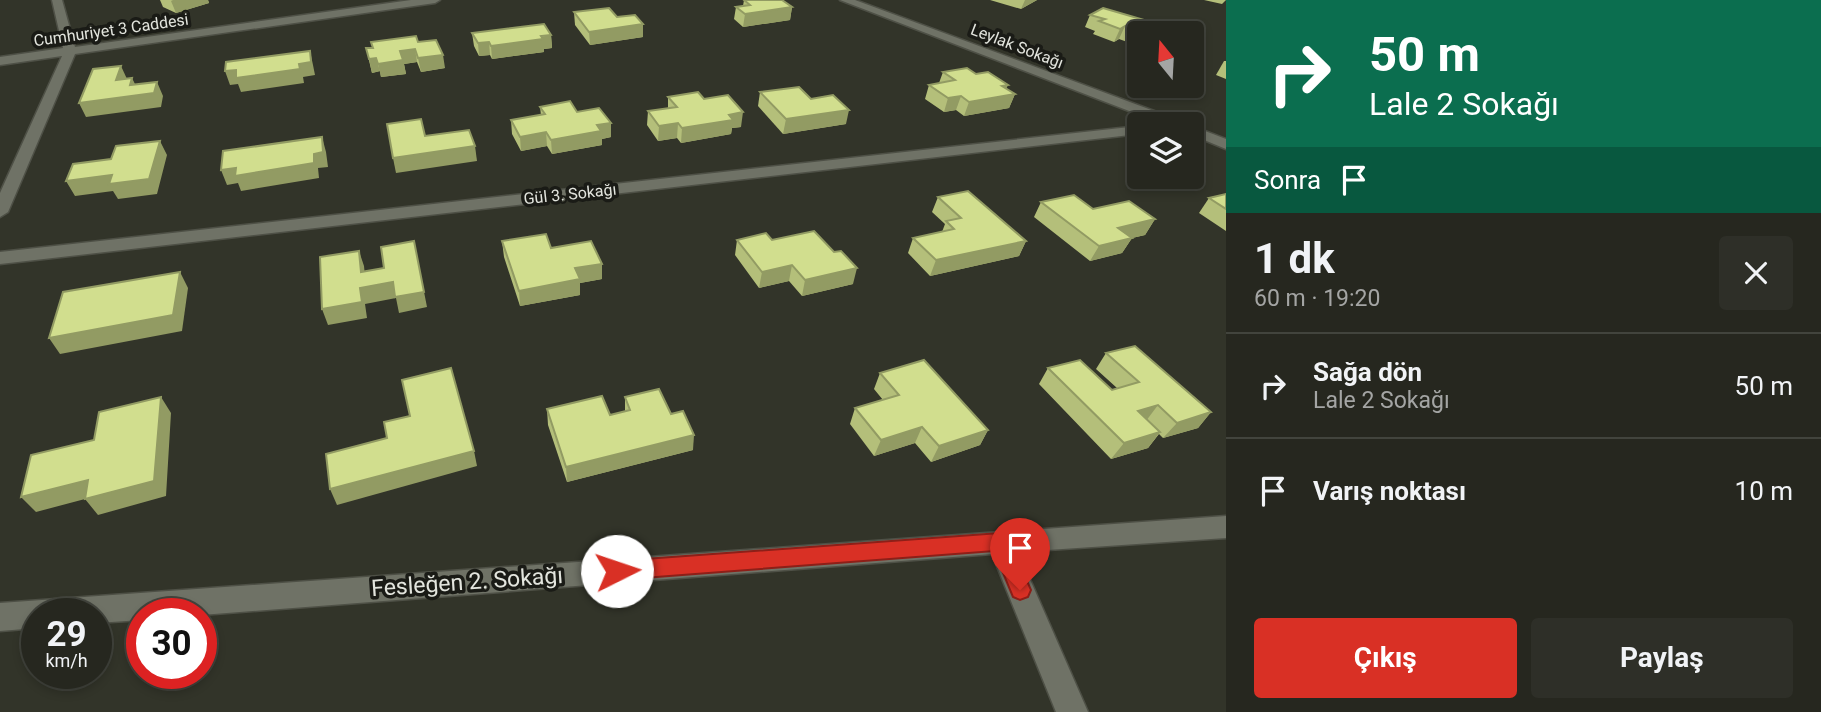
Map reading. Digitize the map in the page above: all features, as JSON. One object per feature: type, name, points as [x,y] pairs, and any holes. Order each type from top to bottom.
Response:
[{"type":"street","points":[[0,212],[70,52],[57,0]]},
{"type":"street","name":"Cumhuriyet 3 Caddesi","points":[[0,61],[435,0]]},
{"type":"street","name":"Leylak Sokağı","points":[[845,0],[1144,112]]},
{"type":"street","name":"Gül 3. Sokağı","points":[[0,258],[1127,131]]},
{"type":"street","points":[[1204,135],[1226,144]]},
{"type":"street","name":"Fesleğen 2. Sokağı","points":[[112,609],[1000,541],[1226,527]]},
{"type":"street","points":[[1000,541],[1072,712]]},
{"type":"street","points":[[0,617],[21,616]]},
{"type":"building","points":[[744,0],[782,0],[792,7],[745,14],[736,7],[750,5]]},
{"type":"building","points":[[609,8],[617,17],[635,15],[643,24],[589,32],[574,12]]},
{"type":"building","points":[[1103,8],[1148,21],[1127,21],[1127,27],[1120,29],[1099,21],[1105,19],[1090,15]]},
{"type":"building","points":[[544,24],[551,35],[541,36],[543,39],[491,46],[489,42],[478,43],[472,33]]},
{"type":"building","points":[[416,36],[418,42],[436,40],[443,55],[418,58],[415,49],[400,51],[403,60],[378,64],[376,58],[369,59],[366,48],[373,48],[371,42]]},
{"type":"building","points":[[310,51],[311,62],[299,64],[300,69],[236,78],[236,70],[225,71],[226,62]]},
{"type":"building","points":[[121,66],[116,80],[132,78],[130,85],[157,82],[154,93],[79,103],[93,69]]},
{"type":"building","points":[[967,68],[976,74],[988,72],[1008,85],[1002,86],[1015,94],[969,102],[961,96],[948,98],[929,85],[955,80],[943,72]]},
{"type":"building","points":[[799,87],[811,99],[833,95],[849,110],[786,119],[760,92]]},
{"type":"building","points":[[698,92],[704,99],[728,95],[743,112],[729,115],[733,120],[682,128],[678,123],[659,126],[648,111],[677,107],[668,97]]},
{"type":"building","points":[[570,101],[577,112],[599,108],[611,123],[597,125],[601,131],[551,140],[546,132],[520,137],[511,120],[545,114],[540,107]]},
{"type":"building","points":[[421,119],[425,136],[469,130],[475,146],[393,158],[387,124]]},
{"type":"building","points":[[322,137],[323,152],[314,154],[314,163],[235,176],[236,168],[221,170],[223,151]]},
{"type":"building","points":[[160,141],[149,179],[109,184],[112,175],[66,181],[73,164],[111,159],[116,146]]},
{"type":"building","points":[[968,191],[1026,241],[936,260],[913,238],[954,229],[946,221],[961,218],[938,197]]},
{"type":"building","points":[[1226,194],[1226,209],[1209,198]]},
{"type":"building","points":[[1074,195],[1093,209],[1129,201],[1155,219],[1118,228],[1132,238],[1099,246],[1041,202]]},
{"type":"building","points":[[814,231],[834,252],[841,251],[857,268],[805,280],[792,265],[762,272],[737,240],[766,233],[772,240]]},
{"type":"building","points":[[546,234],[551,248],[591,241],[602,264],[575,268],[580,279],[519,291],[502,241]]},
{"type":"building","points":[[414,241],[424,292],[395,297],[393,282],[360,288],[362,302],[322,309],[320,257],[359,251],[361,272],[384,268],[381,247]]},
{"type":"building","points":[[180,272],[173,315],[49,338],[63,292]]},
{"type":"building","points":[[1135,346],[1211,412],[1177,423],[1158,405],[1138,411],[1160,432],[1124,443],[1048,368],[1080,360],[1112,390],[1139,382],[1106,353]]},
{"type":"building","points":[[924,360],[988,430],[939,446],[922,427],[881,440],[855,408],[899,395],[880,373]]},
{"type":"building","points":[[451,368],[474,451],[330,489],[326,454],[387,438],[384,422],[410,416],[402,380]]},
{"type":"building","points":[[659,389],[671,414],[683,411],[694,435],[566,467],[547,409],[602,396],[610,415],[630,410],[625,397]]},
{"type":"building","points":[[161,397],[154,481],[85,499],[88,480],[21,497],[31,455],[94,440],[99,412]]},
{"type":"route","points":[[617,571],[1000,541],[1020,590]]}]
